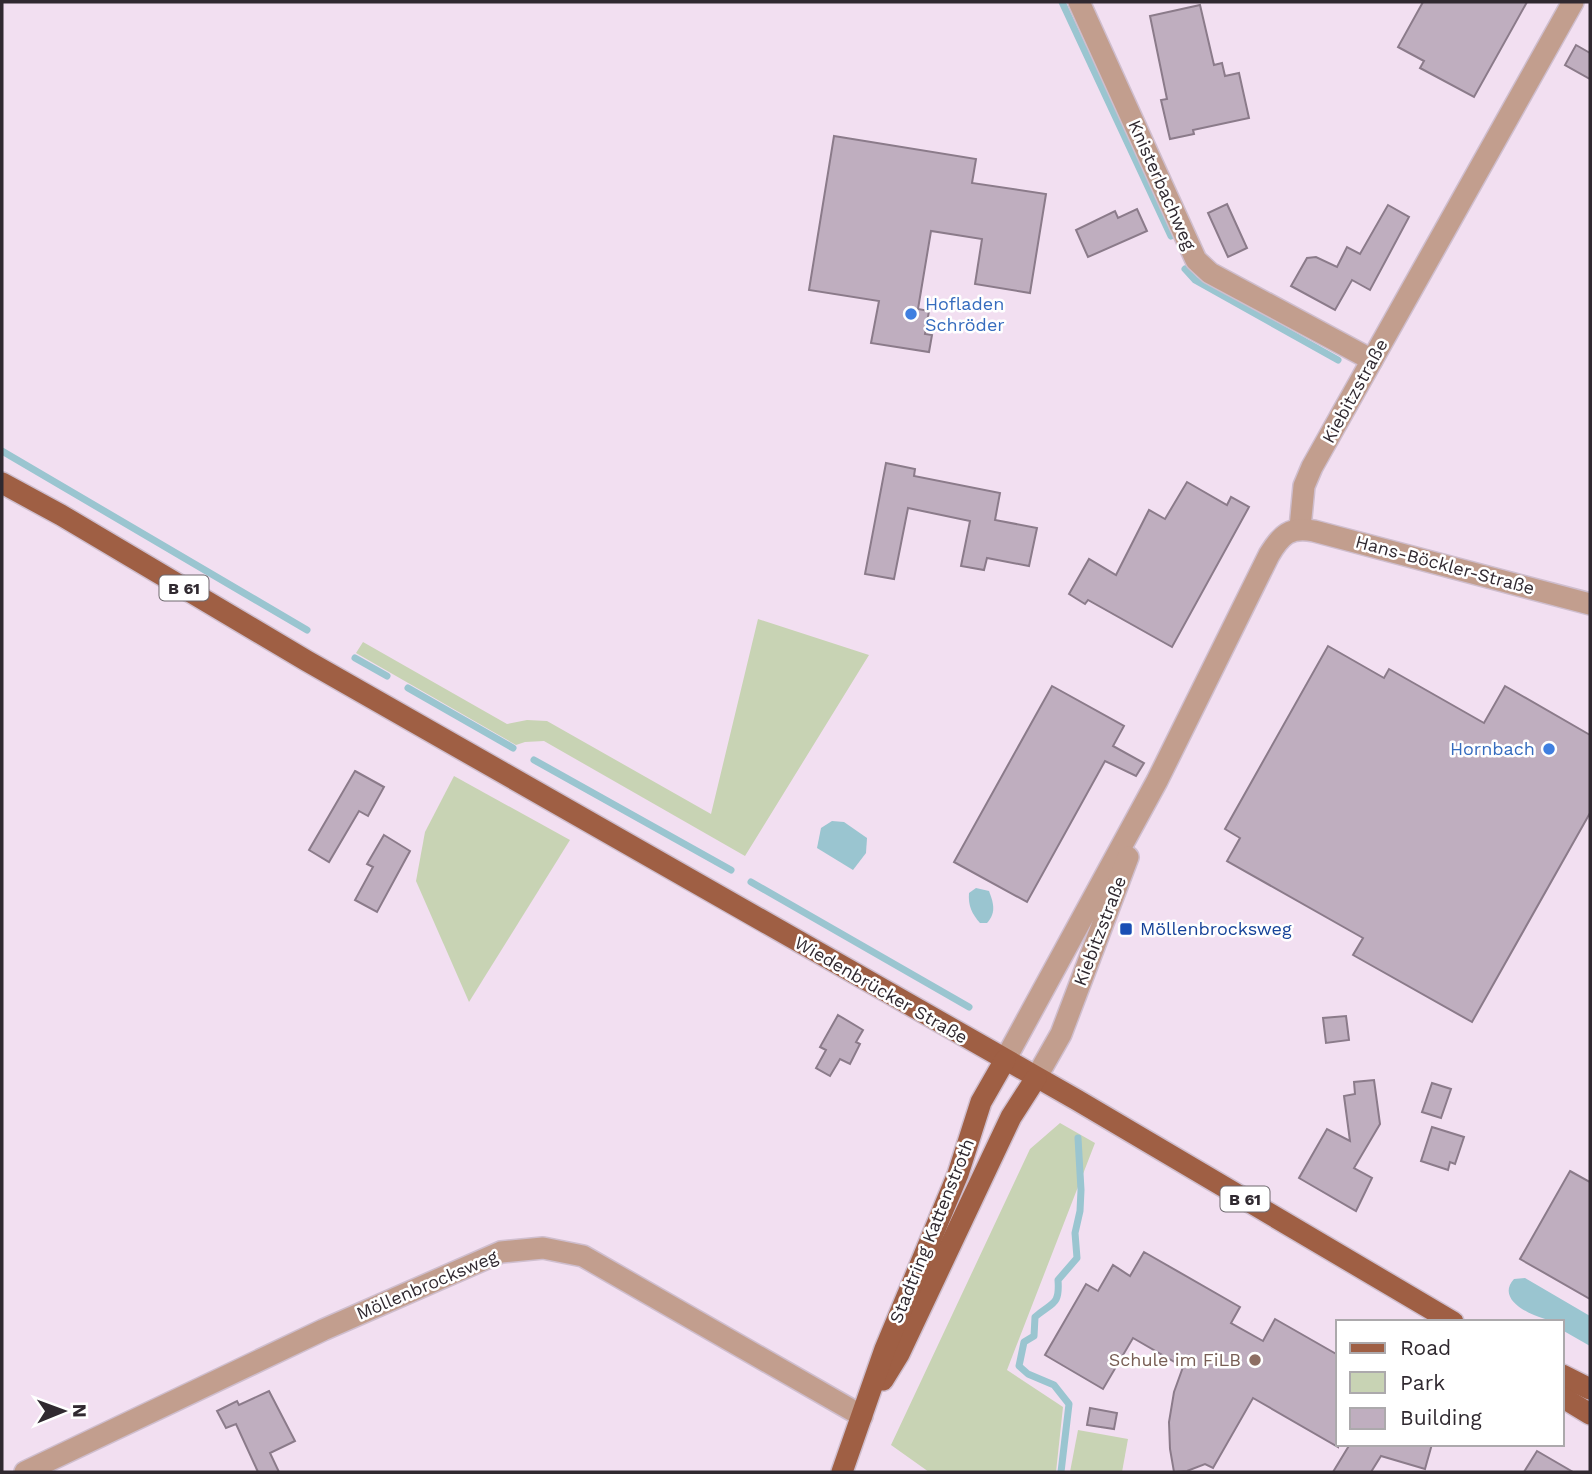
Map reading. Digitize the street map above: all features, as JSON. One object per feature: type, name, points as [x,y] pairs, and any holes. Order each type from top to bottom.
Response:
[{"type":"main road","name":"Wiedenbrücker Straße","points":[[2,483],[307,661],[1005,1060],[1450,1320]]},
{"type":"main road","name":"Stadtring Kattenstroth","points":[[842,1472],[885,1349],[958,1174],[981,1102],[1005,1060]]},
{"type":"main road","name":"Stadtring Kattenstroth","points":[[864,1411],[899,1354],[1011,1117],[1036,1078]]},
{"type":"main road","points":[[1564,1376],[1590,1389]]},
{"type":"main road","points":[[1564,1398],[1590,1414]]},
{"type":"street","name":"Knisterbachweg","points":[[1079,2],[1196,260],[1210,273],[1372,360]]},
{"type":"street","name":"Kiebitzstraße","points":[[1005,1060],[1157,781],[1269,555],[1279,539],[1290,530],[1300,528],[1304,486],[1573,2]]},
{"type":"street","name":"Hans-Böckler-Straße","points":[[1300,528],[1590,604]]},
{"type":"street","name":"Kiebitzstraße","points":[[1036,1078],[1062,1034],[1157,781]]},
{"type":"street","name":"Möllenbrocksweg","points":[[25,1472],[323,1331],[501,1252],[543,1248],[583,1256],[864,1411]]},
{"type":"green space","points":[[758,619],[869,655],[745,856],[544,741],[516,745],[356,653],[363,642],[507,724],[527,720],[547,721],[711,814]]},
{"type":"green space","points":[[454,776],[570,840],[469,1002],[416,881],[425,832]]},
{"type":"green space","points":[[1060,1123],[1095,1143],[1007,1370],[1063,1407],[1056,1472],[929,1472],[891,1445],[1030,1149]]},
{"type":"green space","points":[[1078,1430],[1128,1439],[1122,1472],[1070,1472]]},
{"type":"water","points":[[832,821],[844,822],[867,838],[866,853],[853,870],[817,848],[821,828]]},
{"type":"water","points":[[976,888],[989,891],[991,896],[993,912],[987,923],[980,923],[970,906],[969,893]]},
{"type":"water","points":[[1525,1278],[1590,1316],[1590,1346],[1564,1331],[1564,1320],[1544,1319],[1523,1310],[1515,1303],[1509,1288],[1514,1279]]},
{"type":"building","points":[[1423,2],[1527,2],[1474,97],[1420,68],[1424,61],[1398,47]]},
{"type":"building","points":[[1200,5],[1214,65],[1222,63],[1225,76],[1239,73],[1249,118],[1193,130],[1194,134],[1170,139],[1161,100],[1167,99],[1150,16]]},
{"type":"building","points":[[1576,45],[1590,53],[1590,79],[1565,65]]},
{"type":"building","points":[[834,136],[976,159],[972,183],[1046,194],[1030,293],[975,284],[982,239],[931,231],[918,309],[929,311],[925,334],[932,335],[929,352],[871,343],[879,301],[809,290]]},
{"type":"building","points":[[1227,204],[1247,248],[1228,257],[1208,213]]},
{"type":"building","points":[[1388,205],[1409,217],[1370,290],[1352,280],[1335,310],[1291,286],[1307,258],[1316,257],[1337,267],[1347,247],[1360,254]]},
{"type":"building","points":[[1137,209],[1147,231],[1088,257],[1076,230],[1115,211],[1118,218]]},
{"type":"building","points":[[886,463],[915,469],[914,476],[1000,493],[995,520],[1037,528],[1029,566],[987,558],[984,570],[961,566],[970,521],[908,508],[894,579],[865,574]]},
{"type":"building","points":[[1187,482],[1227,505],[1231,497],[1249,507],[1172,647],[1088,600],[1085,604],[1069,594],[1089,559],[1116,575],[1149,510],[1165,519]]},
{"type":"building","points":[[1328,646],[1384,678],[1389,669],[1484,723],[1505,686],[1590,735],[1590,813],[1472,1022],[1353,955],[1363,938],[1227,861],[1240,838],[1225,829]]},
{"type":"building","points":[[1052,686],[1124,726],[1113,746],[1144,763],[1136,776],[1105,761],[1027,902],[954,862]]},
{"type":"building","points":[[355,771],[384,787],[368,816],[359,811],[329,862],[309,850]]},
{"type":"building","points":[[384,835],[410,851],[377,912],[355,900],[373,867],[367,864]]},
{"type":"building","points":[[838,1015],[863,1030],[856,1042],[860,1044],[850,1064],[840,1059],[830,1076],[816,1068],[826,1050],[820,1047]]},
{"type":"building","points":[[1346,1016],[1349,1040],[1326,1043],[1323,1018]]},
{"type":"building","points":[[1374,1080],[1380,1124],[1354,1168],[1372,1178],[1356,1211],[1299,1178],[1327,1129],[1350,1141],[1344,1096],[1355,1094],[1354,1082]]},
{"type":"building","points":[[1432,1083],[1451,1089],[1441,1118],[1422,1112]]},
{"type":"building","points":[[1432,1127],[1464,1137],[1455,1164],[1450,1162],[1448,1170],[1421,1161]]},
{"type":"building","points":[[1570,1171],[1590,1182],[1590,1299],[1520,1259]]},
{"type":"building","name":"Schule im FiLB","points":[[1144,1252],[1240,1307],[1231,1323],[1263,1341],[1275,1319],[1336,1354],[1336,1446],[1253,1398],[1213,1468],[1205,1464],[1187,1471],[1174,1472],[1169,1422],[1174,1392],[1183,1367],[1133,1338],[1103,1389],[1045,1355],[1086,1284],[1098,1291],[1113,1265],[1130,1276]]},
{"type":"building","points":[[269,1391],[295,1441],[270,1453],[279,1472],[258,1472],[236,1424],[226,1428],[217,1411],[237,1401],[239,1405]]},
{"type":"building","points":[[1090,1408],[1117,1413],[1114,1429],[1087,1425]]},
{"type":"building","points":[[1349,1446],[1431,1446],[1425,1469],[1381,1456],[1371,1472],[1333,1472]]},
{"type":"building","points":[[1537,1451],[1573,1472],[1524,1472]]},
{"type":"waterway","points":[[1062,2],[1171,236]]},
{"type":"waterway","points":[[1185,269],[1195,280],[1338,360]]},
{"type":"waterway","points":[[2,451],[307,630]]},
{"type":"waterway","points":[[355,658],[387,676]]},
{"type":"waterway","points":[[408,688],[513,748]]},
{"type":"waterway","points":[[534,760],[731,870]]},
{"type":"waterway","points":[[751,882],[969,1007]]},
{"type":"waterway","points":[[1061,1472],[1069,1404],[1054,1385],[1028,1374],[1019,1366],[1024,1342],[1034,1336],[1035,1317],[1056,1299],[1058,1280],[1077,1258],[1075,1233],[1081,1190],[1078,1138]]},
{"type":"place","name":"Hofladen Schröder","points":[[911,314]]},
{"type":"place","name":"Hornbach","points":[[1549,749]]},
{"type":"place","name":"Möllenbrocksweg","points":[[1126,929]]},
{"type":"place","name":"Schule im FiLB","points":[[1255,1360]]}]
